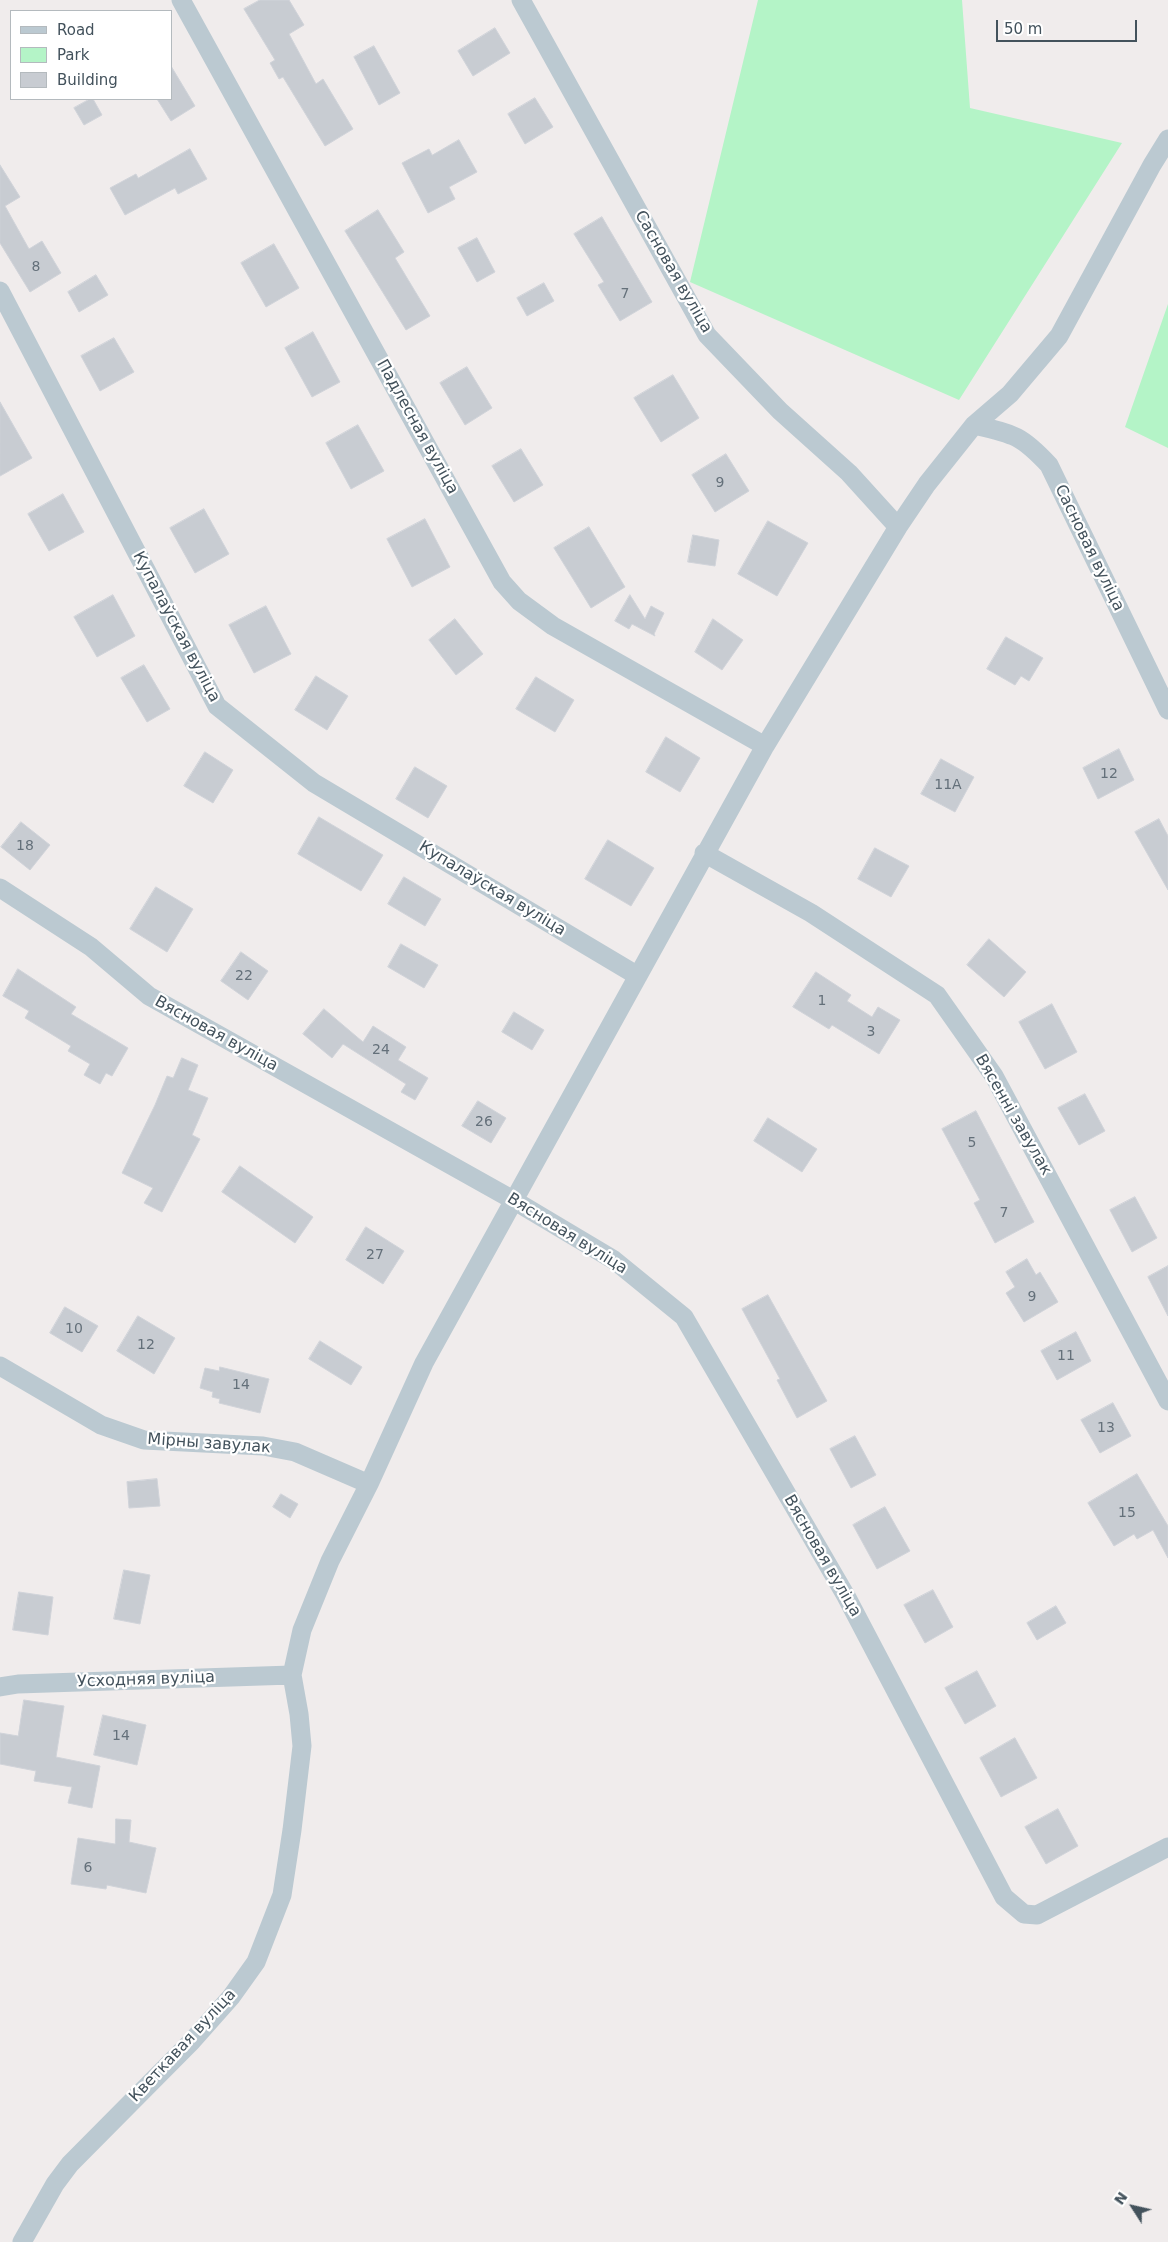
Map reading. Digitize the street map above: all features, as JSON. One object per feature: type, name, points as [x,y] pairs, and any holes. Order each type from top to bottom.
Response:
[{"type":"street","name":"Падлесная вуліца","points":[[181,0],[502,582],[519,602],[553,626],[765,746]]},
{"type":"street","name":"Сасновая вуліца","points":[[521,0],[707,335],[780,411],[849,473],[898,527]]},
{"type":"street","points":[[292,1675],[302,1630],[327,1569],[370,1484],[424,1363],[515,1201],[704,853],[765,746],[898,527],[927,484],[974,425],[1010,394],[1059,336],[1168,139]]},
{"type":"street","name":"Купалаўская вуліца","points":[[0,291],[217,706],[314,784],[638,976]]},
{"type":"street","name":"Сасновая вуліца","points":[[974,425],[1008,432],[1029,444],[1049,465],[1168,710]]},
{"type":"street","name":"Вясенні завулак","points":[[704,853],[811,912],[937,995],[994,1076],[1168,1401]]},
{"type":"street","name":"Вясновая вуліца","points":[[0,888],[91,947],[149,996],[515,1201],[614,1260],[684,1317],[846,1596],[1004,1897],[1024,1914],[1037,1915],[1168,1847]]},
{"type":"street","name":"Мірны завулак","points":[[0,1366],[101,1425],[144,1440],[263,1446],[295,1452],[370,1484]]},
{"type":"street","name":"Усходняя вуліца","points":[[0,1687],[292,1675]]},
{"type":"street","name":"Кветкавая вуліца","points":[[22,2242],[55,2184],[70,2164],[192,2041],[231,1997],[256,1962],[282,1895],[292,1830],[302,1746],[300,1714],[292,1675]]},
{"type":"green space","points":[[758,0],[962,0],[970,108],[1122,143],[959,400],[690,282]]},
{"type":"green space","points":[[1168,304],[1168,448],[1125,427]]},
{"type":"building","points":[[260,0],[289,0],[304,25],[289,34],[316,84],[323,79],[353,129],[325,146],[283,77],[279,79],[270,63],[275,60],[244,9]]},
{"type":"building","points":[[495,28],[510,53],[473,76],[458,51]]},
{"type":"building","points":[[374,46],[400,93],[379,105],[354,57]]},
{"type":"building","points":[[172,68],[195,106],[171,121],[158,100],[172,100]]},
{"type":"building","points":[[535,98],[553,127],[525,144],[508,114]]},
{"type":"building","points":[[88,100],[94,100],[102,115],[84,125],[74,108]]},
{"type":"building","points":[[459,140],[477,172],[449,187],[455,199],[428,213],[402,163],[429,149],[432,155]]},
{"type":"building","points":[[190,149],[207,179],[178,194],[175,188],[125,215],[110,188],[136,174],[138,178]]},
{"type":"building","points":[[0,165],[20,197],[5,206],[29,249],[42,241],[61,273],[30,292],[0,243]]},
{"type":"building","points":[[378,210],[404,252],[395,258],[430,316],[406,330],[345,231]]},
{"type":"building","points":[[602,217],[652,302],[620,321],[598,285],[604,282],[574,234]]},
{"type":"building","points":[[477,238],[495,272],[477,282],[458,248]]},
{"type":"building","points":[[274,244],[299,288],[266,307],[241,263]]},
{"type":"building","points":[[96,275],[108,295],[79,312],[68,292]]},
{"type":"building","points":[[544,283],[554,301],[527,316],[517,298]]},
{"type":"building","points":[[313,332],[340,382],[312,397],[285,348]]},
{"type":"building","points":[[114,338],[134,372],[100,391],[81,356]]},
{"type":"building","points":[[467,367],[492,408],[465,425],[440,383]]},
{"type":"building","points":[[673,375],[699,418],[661,442],[634,398]]},
{"type":"building","points":[[0,402],[32,458],[0,476]]},
{"type":"building","points":[[358,425],[384,471],[351,489],[326,443]]},
{"type":"building","points":[[521,449],[543,485],[514,502],[492,466]]},
{"type":"building","points":[[726,454],[749,491],[715,512],[692,475]]},
{"type":"building","points":[[63,494],[84,532],[49,551],[28,514]]},
{"type":"building","points":[[204,509],[229,554],[195,573],[170,528]]},
{"type":"building","points":[[425,519],[450,567],[412,587],[387,539]]},
{"type":"building","points":[[768,521],[808,543],[777,596],[738,574]]},
{"type":"building","points":[[589,527],[625,587],[591,608],[554,548]]},
{"type":"building","points":[[693,535],[719,540],[715,566],[688,562]]},
{"type":"building","points":[[113,595],[135,636],[97,657],[74,617]]},
{"type":"building","points":[[630,595],[645,619],[651,606],[664,613],[654,634],[655,636],[632,624],[629,629],[615,621]]},
{"type":"building","points":[[266,606],[291,654],[254,673],[229,625]]},
{"type":"building","points":[[455,619],[483,654],[456,675],[429,640]]},
{"type":"building","points":[[713,619],[743,640],[722,670],[695,652]]},
{"type":"building","points":[[1006,637],[1043,658],[1029,681],[1021,676],[1015,685],[987,669]]},
{"type":"building","points":[[144,665],[170,709],[147,722],[121,678]]},
{"type":"building","points":[[316,676],[348,696],[327,730],[295,710]]},
{"type":"building","points":[[536,677],[574,700],[555,732],[516,709]]},
{"type":"building","points":[[666,737],[700,758],[680,792],[646,772]]},
{"type":"building","points":[[1119,749],[1134,780],[1098,799],[1083,768]]},
{"type":"building","points":[[205,752],[233,770],[213,803],[184,786]]},
{"type":"building","points":[[941,759],[974,777],[955,812],[921,794]]},
{"type":"building","points":[[415,767],[447,786],[428,818],[396,799]]},
{"type":"building","points":[[319,817],[383,855],[361,891],[298,854]]},
{"type":"building","points":[[1159,819],[1168,836],[1168,890],[1135,832]]},
{"type":"building","points":[[21,822],[50,845],[30,870],[1,847]]},
{"type":"building","points":[[608,840],[654,868],[631,906],[585,879]]},
{"type":"building","points":[[875,848],[909,866],[891,897],[858,879]]},
{"type":"building","points":[[404,877],[441,899],[425,926],[388,904]]},
{"type":"building","points":[[156,887],[193,909],[167,952],[130,929]]},
{"type":"building","points":[[989,939],[1026,972],[1004,997],[967,965]]},
{"type":"building","points":[[401,944],[438,965],[424,988],[388,967]]},
{"type":"building","points":[[241,952],[268,971],[248,1000],[221,981]]},
{"type":"building","points":[[18,969],[76,1007],[71,1014],[128,1048],[112,1076],[106,1073],[100,1084],[84,1075],[90,1064],[68,1051],[71,1046],[25,1018],[29,1011],[3,996]]},
{"type":"building","points":[[816,972],[851,995],[847,1001],[872,1017],[878,1007],[900,1020],[879,1054],[832,1025],[829,1029],[793,1007]]},
{"type":"building","points":[[1052,1004],[1077,1052],[1045,1069],[1019,1022]]},
{"type":"building","points":[[324,1009],[363,1042],[373,1026],[406,1047],[398,1060],[428,1078],[415,1100],[401,1092],[406,1084],[343,1044],[332,1058],[303,1034]]},
{"type":"building","points":[[514,1012],[544,1030],[532,1050],[502,1032]]},
{"type":"building","points":[[182,1058],[198,1065],[188,1090],[208,1098],[192,1135],[200,1139],[162,1212],[144,1203],[153,1188],[122,1173],[167,1076],[173,1078]]},
{"type":"building","points":[[1085,1094],[1105,1131],[1079,1145],[1058,1108]]},
{"type":"building","points":[[478,1101],[506,1118],[491,1143],[462,1126]]},
{"type":"building","points":[[976,1111],[1034,1222],[995,1243],[974,1203],[980,1200],[942,1129]]},
{"type":"building","points":[[768,1118],[817,1149],[802,1172],[754,1141]]},
{"type":"building","points":[[240,1166],[313,1217],[295,1243],[222,1192]]},
{"type":"building","points":[[1135,1197],[1157,1238],[1132,1252],[1110,1210]]},
{"type":"building","points":[[366,1227],[404,1251],[383,1284],[346,1260]]},
{"type":"building","points":[[1027,1259],[1036,1275],[1040,1272],[1058,1302],[1024,1322],[1006,1293],[1015,1287],[1006,1272]]},
{"type":"building","points":[[1168,1266],[1168,1316],[1148,1277]]},
{"type":"building","points":[[768,1295],[827,1401],[797,1418],[777,1380],[780,1379],[742,1309]]},
{"type":"building","points":[[65,1307],[98,1326],[82,1352],[50,1333]]},
{"type":"building","points":[[138,1316],[175,1338],[154,1374],[117,1351]]},
{"type":"building","points":[[1076,1332],[1091,1361],[1057,1380],[1041,1351]]},
{"type":"building","points":[[320,1341],[362,1367],[351,1385],[309,1359]]},
{"type":"building","points":[[220,1367],[269,1379],[260,1413],[219,1403],[220,1399],[212,1397],[213,1392],[200,1388],[205,1368],[219,1371]]},
{"type":"building","points":[[1113,1403],[1131,1436],[1100,1453],[1081,1420]]},
{"type":"building","points":[[855,1436],[876,1475],[851,1488],[830,1449]]},
{"type":"building","points":[[1137,1474],[1168,1526],[1168,1558],[1153,1530],[1137,1539],[1134,1534],[1114,1546],[1088,1503]]},
{"type":"building","points":[[157,1479],[160,1506],[129,1508],[127,1482]]},
{"type":"building","points":[[281,1494],[298,1504],[290,1518],[273,1507]]},
{"type":"building","points":[[885,1507],[910,1551],[877,1569],[853,1525]]},
{"type":"building","points":[[124,1570],[150,1575],[140,1624],[114,1619]]},
{"type":"building","points":[[933,1590],[953,1627],[925,1643],[904,1605]]},
{"type":"building","points":[[19,1592],[53,1597],[48,1635],[13,1630]]},
{"type":"building","points":[[1056,1606],[1066,1623],[1037,1640],[1027,1623]]},
{"type":"building","points":[[977,1671],[996,1706],[965,1724],[945,1688]]},
{"type":"building","points":[[24,1700],[64,1706],[56,1757],[100,1766],[92,1808],[68,1803],[72,1787],[34,1781],[36,1771],[0,1764],[0,1733],[18,1736]]},
{"type":"building","points":[[103,1715],[146,1725],[137,1765],[94,1755]]},
{"type":"building","points":[[1015,1738],[1037,1778],[1001,1797],[980,1758]]},
{"type":"building","points":[[1058,1809],[1078,1846],[1046,1864],[1025,1827]]},
{"type":"building","points":[[116,1819],[131,1820],[129,1842],[156,1848],[146,1893],[107,1885],[106,1889],[71,1884],[78,1838],[115,1844]]}]
